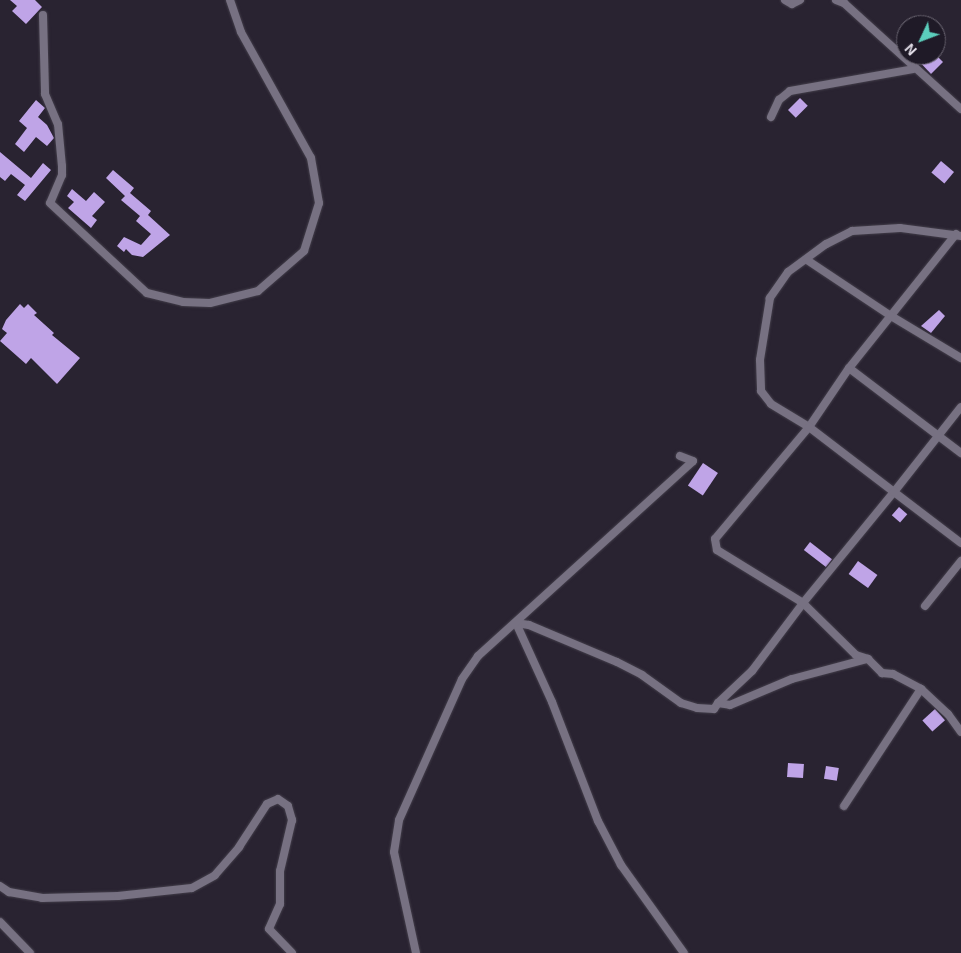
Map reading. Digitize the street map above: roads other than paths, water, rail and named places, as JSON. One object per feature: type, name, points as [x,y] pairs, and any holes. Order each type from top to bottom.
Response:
[{"type":"street","points":[[44,15],[45,94],[58,124],[62,166],[62,175],[50,203],[147,293],[183,302],[210,303],[258,291],[304,251],[319,203],[311,158],[241,32],[230,0]]},
{"type":"street","points":[[785,0],[792,4],[800,0]]},
{"type":"street","points":[[836,0],[844,3],[913,69],[961,109]]},
{"type":"street","points":[[771,116],[779,100],[790,91],[913,69]]},
{"type":"street","points":[[958,235],[900,228],[852,231],[826,244],[807,260],[788,272],[770,298],[760,360],[761,391],[771,404],[809,427],[961,543]]},
{"type":"street","points":[[958,235],[848,368],[809,427],[714,539],[717,550],[803,603],[856,655],[868,659],[882,673],[893,674],[921,689],[948,714],[961,732]]},
{"type":"street","points":[[807,260],[891,316],[961,358]]},
{"type":"street","points":[[848,368],[961,453]]},
{"type":"street","points":[[516,623],[529,625],[642,674],[681,703],[714,709],[752,671],[803,603],[961,407]]},
{"type":"street","points":[[416,953],[394,852],[399,820],[462,678],[478,656],[693,461],[680,456]]},
{"type":"street","points":[[925,606],[961,561]]},
{"type":"street","points":[[516,623],[552,702],[603,830],[621,865],[684,953]]},
{"type":"street","points":[[718,703],[730,705],[792,679],[868,659]]},
{"type":"street","points":[[844,806],[921,689]]},
{"type":"street","points":[[0,886],[9,892],[42,898],[118,896],[192,888],[216,875],[239,847],[266,804],[278,800],[288,806],[292,820],[280,871],[280,904],[269,929],[292,953]]},
{"type":"street","points":[[0,922],[30,953]]}]
